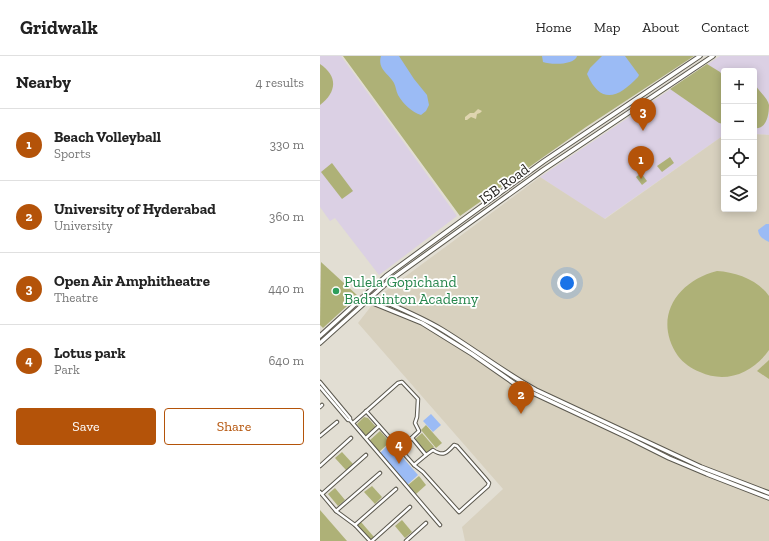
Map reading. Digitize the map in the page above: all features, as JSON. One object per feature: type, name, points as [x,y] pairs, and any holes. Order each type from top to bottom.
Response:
[{"type":"main road","name":"ISB Road","points":[[322,332],[386,276],[464,218],[550,157],[700,56]]},
{"type":"main road","name":"ISB Road","points":[[320,343],[389,282],[543,170],[712,56]]},
{"type":"main road","points":[[372,296],[422,318],[442,329],[516,379],[536,390],[701,467],[769,493]]},
{"type":"main road","points":[[368,301],[422,323],[472,354],[518,386],[622,434],[669,458],[769,498]]},
{"type":"main road","points":[[322,332],[328,336]]},
{"type":"street","points":[[320,382],[350,418],[350,420]]},
{"type":"street","points":[[353,423],[398,383],[402,382],[418,399],[417,417],[415,423],[419,430],[400,449]]},
{"type":"street","points":[[320,387],[348,420],[353,423],[440,525]]},
{"type":"street","points":[[366,411],[414,465],[423,472],[459,512],[488,486],[489,483],[457,446],[454,445],[440,455],[433,450],[414,465]]},
{"type":"street","points":[[320,436],[337,422]]},
{"type":"street","points":[[366,438],[379,426]]},
{"type":"street","points":[[320,466],[351,438]]},
{"type":"street","points":[[412,438],[426,455]]},
{"type":"street","points":[[366,455],[321,493],[336,511],[355,525],[371,541],[410,507]]},
{"type":"street","points":[[336,511],[380,473]]},
{"type":"street","points":[[355,525],[396,489]]},
{"type":"street","points":[[406,541],[426,523]]},
{"type":"shaded area","points":[[320,56],[341,56],[457,216],[379,275],[335,218],[330,221],[320,207]]},
{"type":"shaded area","points":[[720,56],[769,56],[769,135],[757,134],[757,68],[721,68],[721,137],[604,219],[540,177]]},
{"type":"shaded area","points":[[757,134],[769,135],[769,541],[465,541],[462,527],[503,489],[358,323],[379,296],[540,177],[605,219],[721,137],[721,212],[757,212]]},
{"type":"green space","points":[[343,56],[694,56],[586,127],[460,216]]},
{"type":"green space","points":[[320,64],[330,74],[333,84],[330,95],[320,105]]},
{"type":"green space","points":[[707,64],[720,72],[721,123],[719,123],[670,89]]},
{"type":"green space","points":[[757,87],[769,105],[766,121],[764,125],[758,128]]},
{"type":"green space","points":[[670,157],[674,163],[662,172],[657,166]]},
{"type":"green space","points":[[332,163],[353,191],[342,199],[321,172]]},
{"type":"green space","points":[[641,173],[647,181],[642,185],[636,177]]},
{"type":"green space","name":"Pulela Gopichand Badminton Academy","points":[[321,262],[358,296],[323,328],[320,325]]},
{"type":"green space","points":[[717,271],[732,273],[753,281],[769,296],[769,350],[763,358],[747,370],[738,374],[720,377],[697,371],[680,359],[671,342],[668,328],[668,315],[680,292],[690,283]]},
{"type":"green space","points":[[769,360],[769,379],[757,371]]},
{"type":"green space","points":[[364,417],[368,418],[376,427],[366,436],[357,424]]},
{"type":"green space","points":[[426,425],[442,443],[436,448],[421,430]]},
{"type":"green space","points":[[380,431],[390,442],[379,452],[369,441]]},
{"type":"green space","points":[[422,433],[434,447],[426,455],[414,440]]},
{"type":"green space","points":[[342,452],[353,464],[346,470],[335,458]]},
{"type":"green space","points":[[419,476],[426,485],[416,494],[408,485]]},
{"type":"green space","points":[[372,486],[382,497],[375,504],[364,492]]},
{"type":"green space","points":[[335,488],[345,500],[338,506],[328,494]]},
{"type":"green space","points":[[320,510],[347,541],[320,541]]},
{"type":"green space","points":[[402,520],[412,532],[405,538],[395,526]]},
{"type":"green space","points":[[361,522],[374,537],[370,540],[357,526]]},
{"type":"sand","points":[[478,109],[482,111],[477,114],[476,119],[471,117],[465,120],[465,117],[470,113],[474,113]]},
{"type":"water","points":[[381,56],[399,56],[414,79],[427,95],[429,105],[426,111],[421,115],[411,110],[397,94],[394,83],[382,68],[380,61]]},
{"type":"water","points":[[542,56],[577,56],[575,59],[567,63],[551,64],[543,62]]},
{"type":"water","points":[[602,56],[625,56],[639,75],[638,77],[631,84],[617,93],[611,95],[598,91],[592,84],[587,74],[590,68]]},
{"type":"water","points":[[766,224],[769,224],[769,242],[762,238],[758,230]]},
{"type":"water","points":[[431,414],[441,425],[433,432],[423,421]]},
{"type":"water","points":[[390,443],[418,475],[407,485],[380,453]]},
{"type":"place","name":"Open Air Amphitheatre","points":[[643,131]]},
{"type":"place","name":"Beach Volleyball","points":[[641,179]]},
{"type":"place","name":"Pulela Gopichand Badminton Academy","points":[[336,291]]},
{"type":"place","name":"University of Hyderabad","points":[[521,414]]},
{"type":"place","name":"Lotus park","points":[[399,464]]}]
